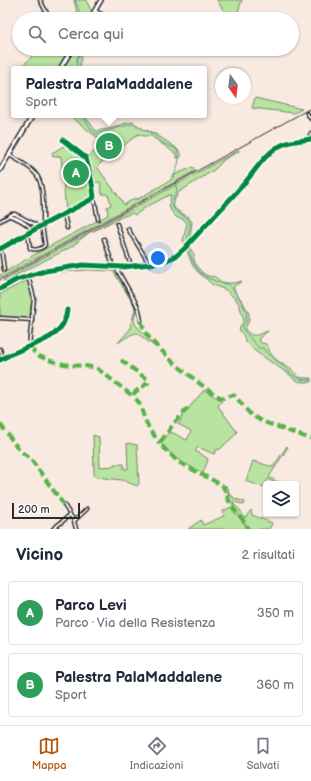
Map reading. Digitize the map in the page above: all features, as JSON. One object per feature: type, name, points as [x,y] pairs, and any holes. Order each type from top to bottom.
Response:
[{"type":"main road","points":[[94,11],[101,0]]},
{"type":"main road","points":[[62,66],[68,56]]},
{"type":"main road","points":[[0,170],[30,118]]},
{"type":"street","points":[[40,0],[46,12]]},
{"type":"street","points":[[307,113],[311,119]]},
{"type":"street","points":[[0,289],[16,280],[45,271],[84,265],[131,266],[150,265],[165,262],[176,256],[188,245],[244,184],[264,158],[276,148],[288,142],[309,139],[311,133]]},
{"type":"street","points":[[63,140],[86,158],[98,219]]},
{"type":"street","points":[[9,155],[35,172],[42,188],[41,225],[45,245],[42,248],[34,250],[31,249],[28,233]]},
{"type":"street","points":[[4,270],[0,248],[94,197]]},
{"type":"street","points":[[0,221],[12,214],[15,214],[41,225]]},
{"type":"street","points":[[64,214],[67,228]]},
{"type":"street","points":[[9,216],[13,216],[33,230]]},
{"type":"street","points":[[117,224],[131,266]]},
{"type":"street","points":[[128,229],[150,265]]},
{"type":"street","points":[[104,239],[114,266],[136,303],[141,321]]},
{"type":"street","points":[[28,276],[34,298],[29,346]]},
{"type":"street","points":[[0,360],[45,340],[56,332],[64,321],[67,310]]},
{"type":"street","points":[[0,318],[32,320]]},
{"type":"street","points":[[0,349],[3,358]]},
{"type":"street","points":[[64,505],[74,521],[76,529]]},
{"type":"street","points":[[74,521],[87,509]]},
{"type":"street","points":[[53,529],[70,515]]},
{"type":"green space","points":[[74,0],[86,0],[92,12],[76,12]]},
{"type":"green space","points":[[217,0],[242,0],[238,12],[224,12]]},
{"type":"green space","points":[[32,56],[65,56],[60,66],[24,66],[23,65]]},
{"type":"green space","points":[[71,56],[81,56],[80,66],[65,66]]},
{"type":"green space","points":[[255,98],[302,109],[294,113],[252,108]]},
{"type":"green space","points":[[73,118],[86,118],[96,131],[133,122],[143,129],[154,133],[175,147],[181,153],[181,157],[177,158],[176,154],[151,136],[138,134],[106,160],[105,159],[97,167],[124,205],[135,198],[136,200],[171,180],[172,176],[193,167],[195,171],[0,278],[0,275],[39,252],[108,215],[107,207],[111,205],[109,196],[102,194],[100,182],[93,183],[89,163],[91,161],[88,157],[96,150],[102,136],[98,138]]},
{"type":"green space","points":[[67,144],[86,158],[94,197],[66,213],[61,156],[53,157],[52,153]]},
{"type":"green space","points":[[239,150],[225,159],[214,170],[179,192],[175,199],[173,204],[175,209],[188,217],[192,222],[190,238],[186,244],[183,241],[187,223],[183,219],[176,217],[171,211],[169,205],[171,195],[149,205],[135,215],[132,213],[92,232],[91,231]]},
{"type":"green space","points":[[89,233],[71,247],[5,281],[3,280]]},
{"type":"green space","points":[[189,246],[194,254],[194,260],[197,266],[206,275],[215,277],[221,282],[225,283],[242,281],[233,287],[249,314],[249,320],[245,329],[253,335],[258,335],[268,331],[258,339],[261,343],[266,344],[271,354],[278,361],[292,370],[299,377],[311,378],[311,382],[299,382],[255,351],[248,343],[245,342],[240,330],[244,320],[239,304],[226,290],[213,285],[198,272],[193,266],[186,249]]},
{"type":"green space","points":[[84,267],[117,268],[137,303],[134,319],[135,324],[156,347],[137,333],[118,343],[130,329],[135,311],[134,305],[113,271],[87,270],[62,272],[60,270]]},
{"type":"green space","points":[[28,280],[32,298],[30,319],[0,316],[0,294]]},
{"type":"green space","points":[[204,390],[222,401],[218,406],[237,432],[219,450],[217,449],[214,454],[198,447],[195,451],[208,460],[203,473],[175,458],[161,443],[165,436],[171,432],[187,440],[191,431],[178,424],[183,417],[182,416]]},
{"type":"green space","points":[[93,435],[99,437],[100,467],[114,466],[114,464],[124,464],[124,469],[128,469],[127,443],[137,445],[139,484],[137,486],[122,480],[96,477],[94,475]]},
{"type":"green space","points":[[287,446],[288,447],[269,477],[276,481],[268,479],[267,481],[263,481],[263,487],[246,481],[253,461],[273,467]]},
{"type":"green space","points":[[225,485],[229,489],[230,496],[245,502],[244,505],[233,501],[245,518],[251,510],[252,515],[272,523],[269,529],[248,529],[231,502]]},
{"type":"green space","points":[[231,507],[247,529],[188,529],[201,520],[203,525],[224,516],[223,511]]},
{"type":"waterway","points":[[75,0],[79,12]]},
{"type":"waterway","points":[[77,66],[78,56]]},
{"type":"waterway","points":[[84,118],[96,134],[133,124],[153,134],[163,143],[176,149],[179,159],[174,176],[177,191],[172,206],[174,210],[185,217],[190,224],[187,244]]},
{"type":"waterway","points":[[188,247],[196,268],[208,278],[228,284],[238,297],[246,313],[246,322],[243,325],[243,329],[259,348],[263,348],[268,355],[294,376],[301,379],[311,380]]},
{"type":"railway","points":[[0,280],[311,108]]},
{"type":"marked path","points":[[141,321],[145,332],[151,340],[172,361],[216,395],[223,398],[233,395],[250,414],[261,421],[311,439]]},
{"type":"marked path","points":[[31,346],[37,355],[51,361],[88,366],[98,369],[134,396]]},
{"type":"marked path","points":[[121,360],[148,380],[148,383],[135,392],[134,396],[139,403],[149,428],[160,444]]},
{"type":"marked path","points":[[188,408],[161,441],[161,445],[178,462],[222,485],[231,505],[248,529]]},
{"type":"marked path","points":[[0,424],[20,451],[30,458],[64,505]]},
{"type":"cycle path","points":[[0,289],[16,280],[45,271],[83,265],[123,267],[160,263],[176,256],[232,198],[272,151],[284,144],[311,139]]},
{"type":"cycle path","points":[[0,249],[94,197],[86,158],[63,140]]},
{"type":"cycle path","points":[[0,360],[52,336],[62,326],[67,310]]},
{"type":"place","name":"Palestra PalaMaddalene","points":[[109,146]]},
{"type":"place","name":"Parco Levi","points":[[76,173]]}]
